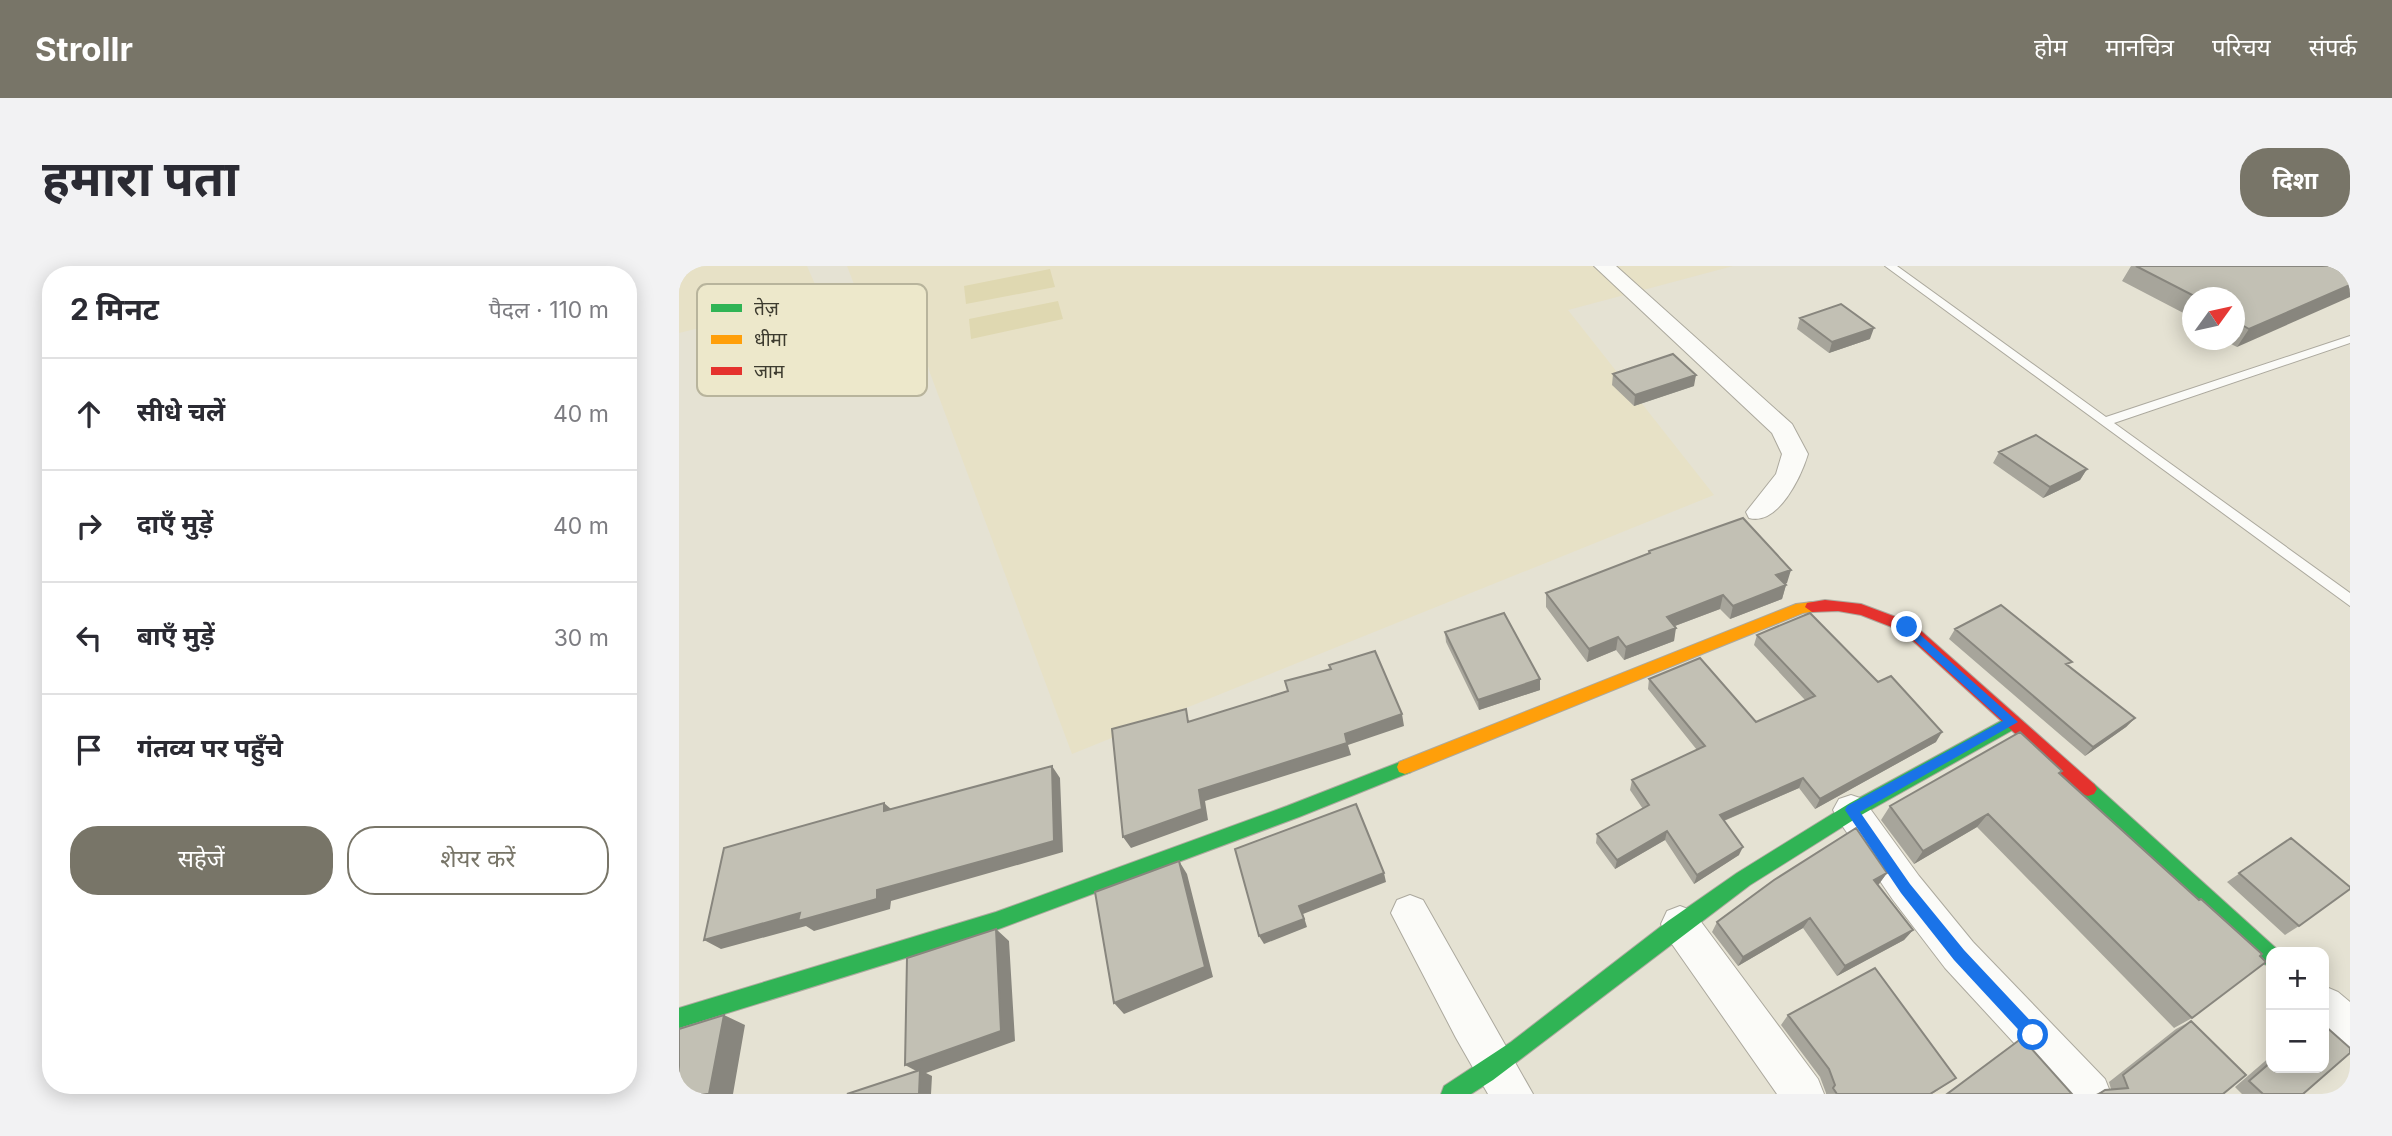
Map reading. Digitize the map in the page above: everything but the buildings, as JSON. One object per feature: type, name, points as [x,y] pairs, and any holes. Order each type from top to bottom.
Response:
[{"type":"street","points":[[1604,266],[1783,429],[1795,454],[1788,476],[1759,512]]},
{"type":"street","points":[[679,1018],[996,920],[1255,826],[1801,608],[1838,602],[1875,609],[1907,627],[2266,952]]},
{"type":"street","points":[[1452,1094],[1504,1081],[1680,924],[1773,859],[1851,810],[2012,722]]},
{"type":"street","points":[[1851,810],[1906,888],[1959,955],[2090,1094]]},
{"type":"street","points":[[1410,913],[1504,1081]]},
{"type":"street","points":[[1680,924],[1803,1094]]},
{"type":"street","points":[[2328,1010],[2350,1030]]},
{"type":"lane","points":[[1891,266],[2350,601]]},
{"type":"lane","points":[[2104,422],[2350,339]]},
{"type":"shaded area","points":[[679,266],[807,266],[815,284],[697,284],[697,329],[679,333]]},
{"type":"shaded area","points":[[847,266],[1733,266],[1568,310],[1714,495],[1072,754],[930,373],[927,363],[927,284],[854,284]]},
{"type":"shaded area","points":[[1050,269],[1055,287],[966,304],[964,286]]},
{"type":"shaded area","points":[[1058,301],[1063,319],[971,339],[969,319]]},
{"type":"traffic: fast","points":[[1452,1094],[1518,1050],[1675,928],[1743,879],[1857,808],[2012,722]]},
{"type":"traffic: fast","points":[[679,1018],[996,921],[1293,812],[1405,767]]},
{"type":"traffic: fast","points":[[2088,789],[2266,952]]},
{"type":"traffic: slow","points":[[1405,767],[1801,608],[1812,607]]},
{"type":"traffic: jam","points":[[1812,607],[1861,609],[1907,627],[2088,789]]},
{"type":"route","points":[[1907,627],[2012,722],[1851,810],[1906,888],[1959,955],[2033,1035]]}]
